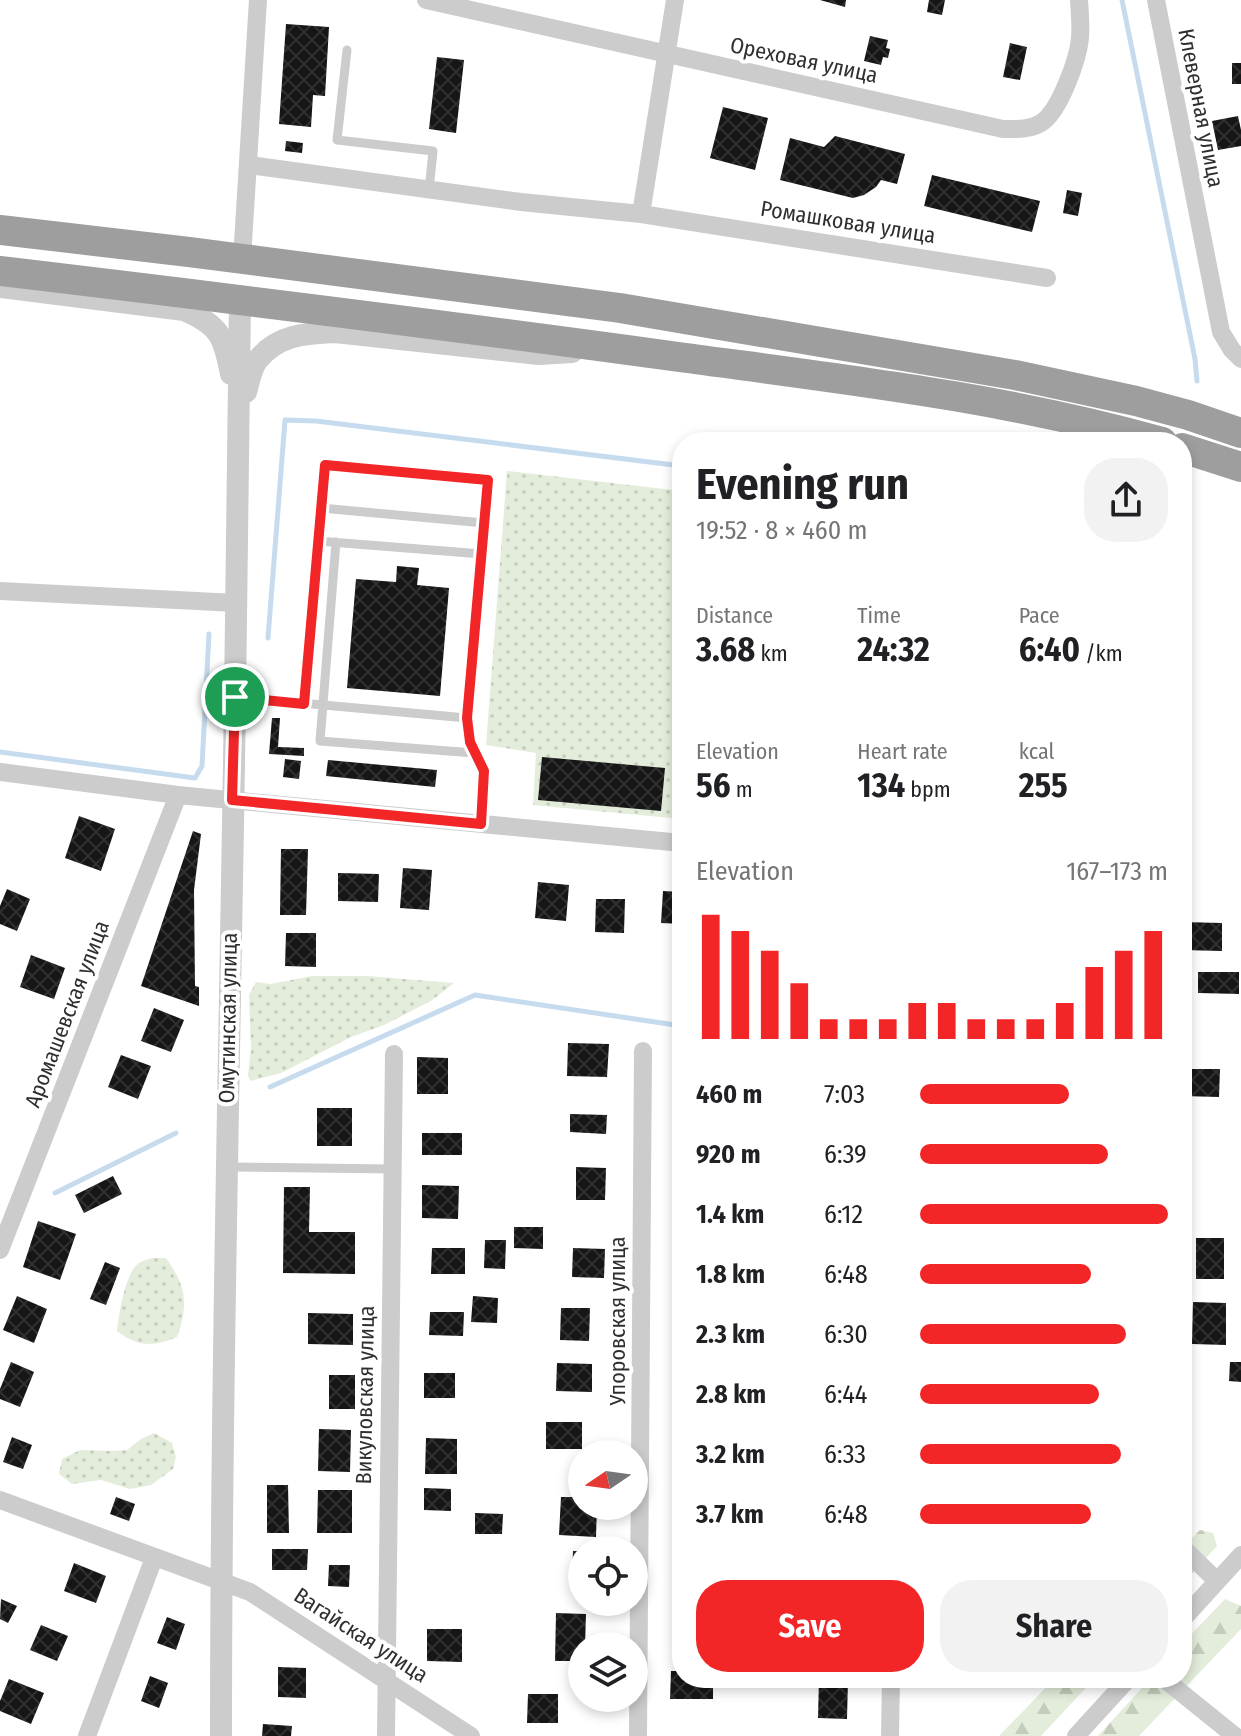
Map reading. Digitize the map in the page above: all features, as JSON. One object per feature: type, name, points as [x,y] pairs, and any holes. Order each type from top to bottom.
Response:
[{"type":"highway","points":[[0,230],[620,308],[1015,375],[1136,401],[1241,433]]},
{"type":"highway","points":[[240,300],[242,259]]},
{"type":"highway","points":[[0,271],[617,348],[938,393],[1121,432]]},
{"type":"highway","points":[[1192,451],[1241,467]]},
{"type":"street","points":[[242,259],[258,0]]},
{"type":"street","name":"Ореховая улица","points":[[426,0],[1003,129],[1037,126],[1047,119],[1058,103],[1077,56],[1081,37],[1079,0]]},
{"type":"street","points":[[641,214],[675,0]]},
{"type":"street","name":"Клеверная улица","points":[[1156,0],[1218,320],[1226,341],[1241,359]]},
{"type":"street","name":"Ромашковая улица","points":[[249,165],[521,202],[641,214],[1047,278]]},
{"type":"street","points":[[0,287],[184,310],[206,320],[220,336],[238,416]]},
{"type":"street","name":"Омутинская улица","points":[[221,1736],[226,1167],[240,300]]},
{"type":"street","points":[[238,416],[256,362],[275,344],[303,333],[335,332],[539,354],[617,348]]},
{"type":"street","points":[[0,591],[236,603]]},
{"type":"street","points":[[0,772],[178,795],[672,842]]},
{"type":"street","name":"Аромашевская улица","points":[[0,1250],[178,795]]},
{"type":"street","name":"Упоровская улица","points":[[638,1736],[643,1051]]},
{"type":"street","name":"Викуловская улица","points":[[386,1736],[394,1054]]},
{"type":"street","name":"Вагайская улица","points":[[0,1500],[250,1592],[471,1736]]},
{"type":"street","points":[[1192,1609],[1241,1555]]},
{"type":"street","points":[[1192,1557],[1217,1581]]},
{"type":"street","points":[[87,1736],[154,1558]]},
{"type":"street","points":[[890,1736],[891,1688]]},
{"type":"street","points":[[1076,1736],[1120,1688]]},
{"type":"street","points":[[1175,1688],[1235,1736]]},
{"type":"lane","points":[[347,50],[337,140],[433,151],[429,190]]},
{"type":"lane","points":[[1076,421],[1100,432]]},
{"type":"lane","points":[[304,704],[325,465],[488,480],[467,718],[470,742],[484,771],[481,824]]},
{"type":"lane","points":[[321,508],[484,523]]},
{"type":"lane","points":[[318,541],[482,554]]},
{"type":"lane","points":[[336,542],[320,741],[474,753]]},
{"type":"lane","points":[[235,697],[467,718]]},
{"type":"lane","points":[[226,1167],[392,1169]]},
{"type":"green space","points":[[507,471],[672,490],[672,818],[533,805],[536,753],[486,745]]},
{"type":"green space","points":[[312,976],[367,976],[454,983],[431,1001],[384,1025],[351,1037],[281,1073],[250,1081],[249,995],[256,982],[270,984]]},
{"type":"green space","points":[[151,1258],[166,1258],[178,1278],[184,1305],[177,1337],[146,1344],[117,1331],[130,1275],[139,1263]]},
{"type":"green space","points":[[154,1433],[172,1443],[176,1457],[173,1469],[151,1485],[130,1489],[101,1480],[72,1484],[59,1474],[62,1459],[80,1450],[127,1450]]},
{"type":"green space","points":[[1200,1530],[1213,1533],[1217,1546],[1192,1573],[1192,1538]]},
{"type":"green space","points":[[1225,1599],[1241,1606],[1241,1629],[1192,1680],[1192,1634]]},
{"type":"green space","points":[[1045,1688],[1086,1688],[1041,1736],[999,1736]]},
{"type":"green space","points":[[1142,1688],[1185,1688],[1139,1736],[1098,1736]]},
{"type":"building","points":[[820,0],[846,0],[845,7]]},
{"type":"building","points":[[929,0],[945,0],[942,15],[927,12]]},
{"type":"building","points":[[286,24],[329,27],[325,96],[313,95],[311,127],[279,124]]},
{"type":"building","points":[[870,36],[888,40],[888,58],[883,57],[881,65],[864,61]]},
{"type":"building","points":[[1010,43],[1027,47],[1020,80],[1003,77]]},
{"type":"building","points":[[437,57],[464,60],[456,133],[429,129]]},
{"type":"building","points":[[1232,63],[1241,63],[1241,84],[1232,84]]},
{"type":"building","points":[[723,107],[768,118],[755,170],[710,158]]},
{"type":"building","points":[[1238,116],[1241,146],[1218,150],[1212,121]]},
{"type":"building","points":[[835,136],[905,154],[897,184],[881,180],[864,195],[853,198],[780,180],[790,138],[824,147]]},
{"type":"building","points":[[286,141],[303,143],[302,153],[285,151]]},
{"type":"building","points":[[932,175],[1040,201],[1032,232],[924,206]]},
{"type":"building","points":[[1067,190],[1082,193],[1078,216],[1063,213]]},
{"type":"building","points":[[397,566],[419,568],[417,585],[449,588],[440,696],[347,688],[356,579],[396,582]]},
{"type":"building","points":[[272,718],[280,718],[278,747],[304,748],[304,756],[269,754]]},
{"type":"building","points":[[542,757],[665,768],[661,811],[538,800]]},
{"type":"building","points":[[285,759],[301,761],[299,779],[283,777]]},
{"type":"building","points":[[328,760],[437,770],[435,787],[326,776]]},
{"type":"building","points":[[79,816],[115,829],[101,871],[65,858]]},
{"type":"building","points":[[193,831],[201,834],[194,890],[195,986],[199,987],[199,1006],[141,986]]},
{"type":"building","points":[[281,849],[308,849],[306,915],[280,915]]},
{"type":"building","points":[[403,868],[432,870],[429,910],[400,908]]},
{"type":"building","points":[[338,873],[379,874],[378,902],[338,901]]},
{"type":"building","points":[[538,882],[569,885],[566,921],[535,918]]},
{"type":"building","points":[[7,889],[30,899],[17,931],[0,924],[0,906]]},
{"type":"building","points":[[663,891],[672,891],[672,924],[661,923]]},
{"type":"building","points":[[596,899],[625,899],[624,933],[595,932]]},
{"type":"building","points":[[1192,922],[1222,923],[1222,951],[1192,950]]},
{"type":"building","points":[[286,933],[316,933],[316,967],[285,966]]},
{"type":"building","points":[[31,955],[65,968],[54,999],[20,987]]},
{"type":"building","points":[[1198,972],[1239,972],[1239,994],[1198,993]]},
{"type":"building","points":[[154,1008],[184,1020],[171,1052],[141,1041]]},
{"type":"building","points":[[568,1043],[609,1044],[607,1077],[567,1076]]},
{"type":"building","points":[[121,1055],[151,1066],[138,1099],[108,1087]]},
{"type":"building","points":[[417,1057],[448,1058],[448,1094],[417,1094]]},
{"type":"building","points":[[1192,1069],[1220,1069],[1219,1097],[1192,1096]]},
{"type":"building","points":[[317,1108],[352,1108],[352,1146],[317,1146]]},
{"type":"building","points":[[570,1114],[607,1115],[606,1134],[570,1132]]},
{"type":"building","points":[[422,1133],[462,1133],[462,1155],[422,1155]]},
{"type":"building","points":[[576,1167],[606,1168],[605,1200],[576,1200]]},
{"type":"building","points":[[113,1176],[122,1194],[84,1213],[75,1195]]},
{"type":"building","points":[[422,1185],[459,1186],[458,1219],[422,1218]]},
{"type":"building","points":[[284,1187],[310,1187],[309,1232],[355,1232],[355,1274],[283,1273]]},
{"type":"building","points":[[38,1221],[76,1234],[60,1280],[23,1267]]},
{"type":"building","points":[[514,1227],[543,1227],[543,1249],[514,1248]]},
{"type":"building","points":[[1196,1238],[1224,1238],[1224,1279],[1196,1279]]},
{"type":"building","points":[[485,1240],[506,1240],[505,1269],[484,1268]]},
{"type":"building","points":[[432,1248],[465,1248],[465,1274],[431,1274]]},
{"type":"building","points":[[573,1248],[605,1249],[604,1278],[572,1277]]},
{"type":"building","points":[[105,1262],[120,1268],[106,1305],[90,1299]]},
{"type":"building","points":[[17,1296],[47,1309],[34,1343],[3,1330]]},
{"type":"building","points":[[473,1296],[498,1298],[497,1323],[471,1322]]},
{"type":"building","points":[[1193,1302],[1226,1303],[1226,1345],[1192,1344]]},
{"type":"building","points":[[561,1308],[590,1308],[589,1341],[560,1340]]},
{"type":"building","points":[[430,1312],[464,1312],[463,1336],[429,1335]]},
{"type":"building","points":[[308,1313],[353,1314],[353,1345],[308,1344]]},
{"type":"building","points":[[11,1362],[34,1372],[20,1407],[0,1399],[0,1389]]},
{"type":"building","points":[[1230,1362],[1241,1362],[1241,1382],[1229,1381]]},
{"type":"building","points":[[557,1363],[592,1364],[592,1392],[556,1391]]},
{"type":"building","points":[[424,1373],[455,1373],[455,1398],[424,1398]]},
{"type":"building","points":[[329,1375],[355,1375],[355,1409],[329,1409]]},
{"type":"building","points":[[546,1422],[582,1422],[582,1440],[568,1440],[568,1449],[546,1449]]},
{"type":"building","points":[[319,1429],[351,1430],[350,1472],[318,1471]]},
{"type":"building","points":[[12,1437],[32,1445],[23,1469],[3,1462]]},
{"type":"building","points":[[426,1438],[457,1439],[457,1474],[425,1474]]},
{"type":"building","points":[[267,1485],[288,1485],[289,1533],[267,1533]]},
{"type":"building","points":[[424,1488],[451,1489],[451,1511],[424,1510]]},
{"type":"building","points":[[318,1490],[352,1490],[352,1533],[317,1533]]},
{"type":"building","points":[[116,1497],[135,1504],[129,1521],[110,1514]]},
{"type":"building","points":[[561,1497],[568,1497],[568,1520],[597,1520],[596,1536],[559,1535]]},
{"type":"building","points":[[475,1513],[503,1514],[502,1534],[475,1534]]},
{"type":"building","points":[[272,1549],[308,1549],[307,1570],[272,1570]]},
{"type":"building","points":[[74,1563],[106,1576],[96,1603],[64,1591]]},
{"type":"building","points":[[329,1565],[350,1565],[349,1587],[328,1586]]},
{"type":"building","points":[[1,1599],[17,1606],[8,1623],[0,1619]]},
{"type":"building","points":[[556,1613],[586,1616],[585,1632],[568,1632],[568,1661],[555,1661]]},
{"type":"building","points":[[167,1617],[185,1624],[176,1650],[157,1643]]},
{"type":"building","points":[[41,1625],[68,1636],[57,1661],[30,1650]]},
{"type":"building","points":[[427,1629],[462,1629],[462,1662],[427,1661]]},
{"type":"building","points":[[278,1667],[306,1668],[306,1698],[278,1697]]},
{"type":"building","points":[[671,1671],[672,1688],[713,1688],[713,1699],[670,1699]]},
{"type":"building","points":[[150,1676],[168,1683],[159,1708],[141,1701]]},
{"type":"building","points":[[9,1679],[44,1693],[31,1724],[0,1711],[0,1701]]},
{"type":"building","points":[[819,1688],[848,1688],[847,1719],[818,1718]]},
{"type":"building","points":[[528,1694],[558,1694],[558,1723],[527,1723]]},
{"type":"building","points":[[263,1724],[292,1726],[291,1736],[262,1736]]},
{"type":"waterway","points":[[1122,0],[1197,381]]},
{"type":"waterway","points":[[268,638],[285,420],[316,421],[672,465]]},
{"type":"waterway","points":[[0,752],[195,778],[202,766],[209,634]]},
{"type":"waterway","points":[[270,1087],[475,995],[672,1025]]},
{"type":"waterway","points":[[55,1193],[176,1133]]},
{"type":"route","points":[[325,465],[488,480],[467,718],[470,742],[484,771],[481,824],[232,800],[235,697],[304,704],[325,465]]}]
